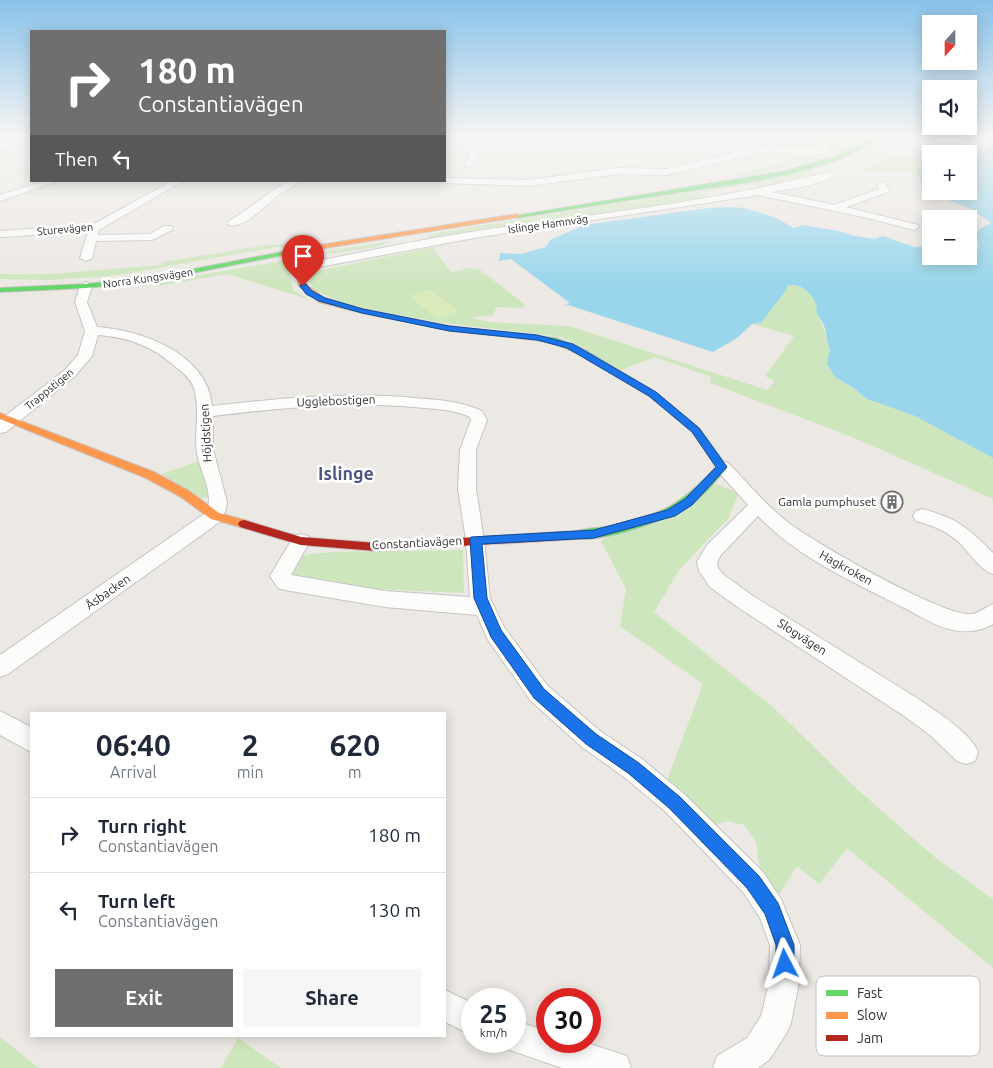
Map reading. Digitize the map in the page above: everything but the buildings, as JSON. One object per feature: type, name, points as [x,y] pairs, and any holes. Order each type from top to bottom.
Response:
[{"type":"main road","name":"Norra Kungsvägen","points":[[0,290],[86,286],[160,278],[295,251],[716,185]]},
{"type":"main road","points":[[295,251],[303,286],[322,300],[449,328],[537,337],[570,346],[652,394],[696,430],[722,467]]},
{"type":"main road","name":"Constantiavägen","points":[[3,421],[150,475],[185,494],[215,516],[301,540],[335,545],[376,547],[594,534],[659,518],[671,513],[688,502],[722,467]]},
{"type":"street","points":[[0,198],[42,185]]},
{"type":"street","name":"Sturevägen","points":[[0,234],[92,233],[174,185]]},
{"type":"street","points":[[232,223],[253,212],[273,194],[289,185]]},
{"type":"street","name":"Islinge Hamnväg","points":[[298,268],[474,234],[718,200],[793,185]]},
{"type":"street","points":[[834,208],[885,190],[882,185]]},
{"type":"street","points":[[760,192],[874,216],[914,227]]},
{"type":"street","points":[[86,258],[92,233],[152,237],[168,228]]},
{"type":"street","points":[[86,286],[81,302],[92,331]]},
{"type":"street","name":"Höjdstigen","points":[[92,331],[119,332],[149,342],[163,349],[199,380],[203,390],[206,412],[205,454],[209,472],[220,500],[215,516]]},
{"type":"street","name":"Trappstigen","points":[[3,421],[70,373],[85,356],[92,331]]},
{"type":"street","name":"Ugglebostigen","points":[[206,412],[290,402],[345,399],[396,400],[466,408],[477,414],[479,420],[468,450],[467,489],[475,540]]},
{"type":"street","name":"Hagkroken","points":[[722,467],[758,505],[798,540],[856,574],[923,609],[949,620],[963,623],[981,620],[993,613]]},
{"type":"street","name":"Slogvägen","points":[[758,505],[714,550],[707,562],[709,571],[717,581],[746,602],[912,708],[966,752]]},
{"type":"street","name":"Åsbacken","points":[[0,667],[215,516]]},
{"type":"street","points":[[922,516],[940,519],[961,531],[993,566]]},
{"type":"street","points":[[301,540],[280,576],[285,582],[386,599],[483,607]]},
{"type":"street","points":[[475,540],[480,598],[483,607],[496,633],[539,693],[591,739],[633,768],[675,803],[753,882],[771,909],[785,945],[784,983],[775,1023],[758,1049],[729,1068]]},
{"type":"street","points":[[0,722],[30,739]]},
{"type":"street","points":[[446,1006],[461,1014]]},
{"type":"street","points":[[526,1040],[615,1068]]},
{"type":"green space","points":[[730,185],[748,185],[701,193],[713,198],[431,240],[428,238],[430,235],[441,232]]},
{"type":"green space","points":[[757,185],[782,185],[770,188]]},
{"type":"green space","points":[[394,241],[375,247],[331,254],[326,251]]},
{"type":"green space","points":[[301,243],[112,276],[49,280],[0,279],[0,274],[52,274],[160,265],[164,262],[266,245]]},
{"type":"green space","points":[[433,247],[451,272],[469,268],[479,269],[526,305],[522,308],[497,307],[492,316],[470,317],[488,322],[569,326],[767,390],[775,381],[765,376],[794,336],[752,324],[761,323],[789,284],[798,286],[807,291],[815,302],[835,377],[867,399],[915,416],[993,458],[993,499],[852,437],[710,383],[711,377],[655,357],[621,370],[562,337],[445,323],[352,307],[312,289],[308,273]]},
{"type":"green space","points":[[281,261],[287,264],[294,291],[311,300],[228,274],[156,286],[155,283]]},
{"type":"green space","points":[[430,289],[459,311],[437,319],[409,296]]},
{"type":"green space","points":[[201,460],[212,496],[200,499],[162,474]]},
{"type":"green space","points":[[713,483],[739,493],[728,519],[680,569],[654,612],[774,708],[857,789],[937,859],[993,899],[993,968],[847,848],[819,884],[797,866],[778,896],[760,871],[756,842],[744,825],[728,821],[715,825],[667,780],[703,684],[620,626],[626,589],[601,541]]},
{"type":"green space","points":[[463,550],[464,593],[353,588],[292,574],[302,555],[331,552]]},
{"type":"green space","points":[[0,1037],[39,1068],[0,1068]]},
{"type":"green space","points":[[238,1038],[281,1068],[221,1068]]},
{"type":"water","points":[[977,185],[993,185],[993,458],[915,416],[867,399],[835,377],[827,364],[830,349],[816,305],[809,293],[796,285],[787,286],[761,323],[752,324],[737,338],[713,352],[565,304],[570,303],[511,259],[499,261],[500,253],[521,254],[546,247],[550,240],[584,225],[708,208],[735,207],[774,217],[794,228],[803,225],[875,239],[883,236],[914,247],[922,247],[922,265],[977,265],[977,249],[979,249],[977,232],[991,223],[977,213],[977,210],[948,200],[977,200]]},
{"type":"traffic: fast","points":[[517,216],[717,185]]},
{"type":"traffic: fast","points":[[0,290],[86,286],[152,279],[313,248]]},
{"type":"traffic: fast","points":[[510,335],[553,340],[584,353],[652,394],[696,430],[722,467],[696,495],[676,509],[634,525],[578,535]]},
{"type":"traffic: slow","points":[[313,248],[517,216]]},
{"type":"traffic: slow","points":[[295,251],[303,286],[322,300],[362,311],[449,328],[510,335]]},
{"type":"traffic: slow","points":[[0,416],[150,475],[185,494],[215,516],[244,524]]},
{"type":"traffic: jam","points":[[244,524],[301,541],[376,547],[578,535]]},
{"type":"place","name":"Gamla pumphuset","points":[[892,502]]},
{"type":"district","name":"Islinge","points":[[346,474]]},
{"type":"route","points":[[303,286],[322,300],[362,311],[449,328],[537,337],[570,346],[652,394],[696,430],[722,467],[688,502],[659,518],[594,534],[553,538],[475,540],[480,598],[496,633],[539,693],[591,739],[633,768],[675,803],[753,882],[771,909],[785,945],[785,964]]}]
